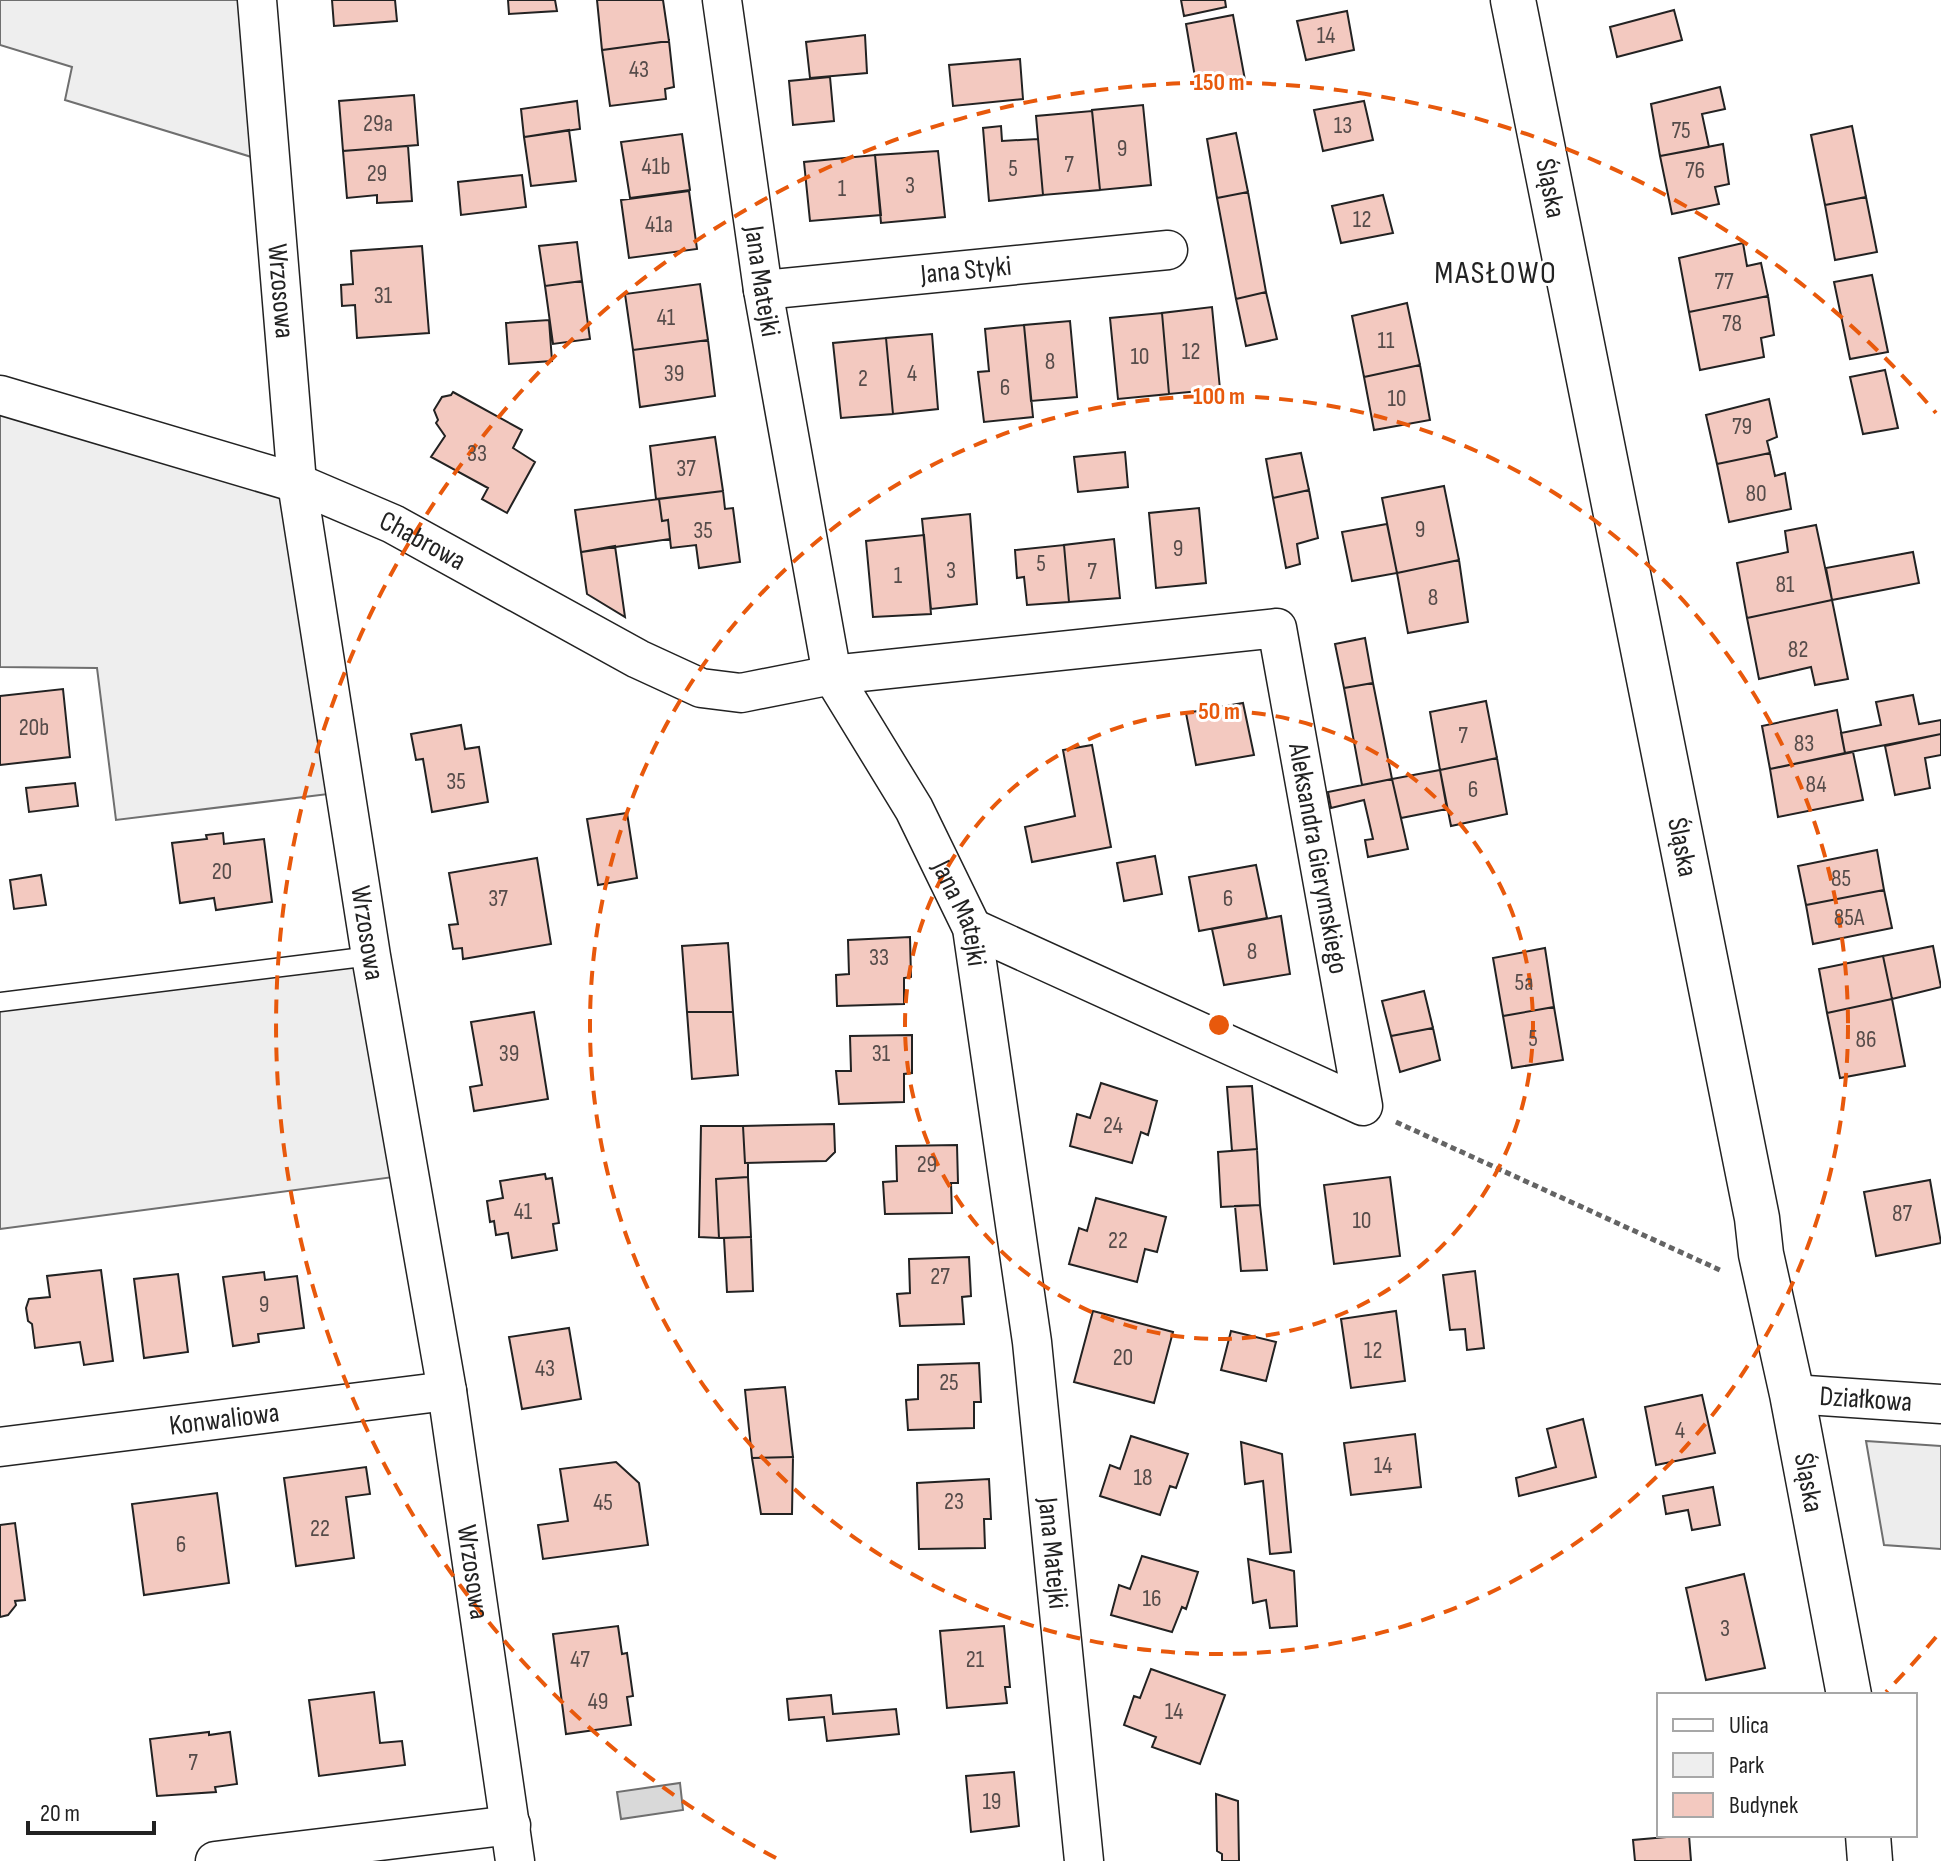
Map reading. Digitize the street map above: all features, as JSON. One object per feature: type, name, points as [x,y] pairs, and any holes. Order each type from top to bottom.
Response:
[{"type":"street","name":"Wrzosowa","points":[[257,0],[297,483],[371,956],[447,1391],[513,1843]]},
{"type":"street","name":"Jana Matejki","points":[[722,0],[763,290],[832,675],[914,809],[972,928],[1032,1342],[1084,1861]]},
{"type":"street","name":"Śląska","points":[[1513,0],[1757,1218],[1761,1254],[1792,1394],[1849,1693]]},
{"type":"street","name":"Jana Styki","points":[[763,290],[1168,250]]},
{"type":"street","name":"Chabrowa","points":[[0,395],[297,483],[393,524],[638,659],[701,688],[741,693],[832,675]]},
{"type":"street","name":"Aleksandra Gierymskiego","points":[[832,675],[1277,628],[1363,1106]]},
{"type":"street","points":[[972,928],[1363,1106]]},
{"type":"street","name":"Konwaliowa","points":[[0,1447],[447,1391]]},
{"type":"street","name":"Działkowa","points":[[1792,1394],[1941,1404]]},
{"type":"street","points":[[1868,1837],[1870,1861]]},
{"type":"street","points":[[215,1861],[513,1843]]},
{"type":"lane","points":[[0,1002],[371,956]]},
{"type":"path","points":[[1363,1106],[1735,1277]]},
{"type":"green space","points":[[0,0],[257,0],[271,163],[65,100],[72,67],[0,45]]},
{"type":"green space","points":[[0,395],[297,483],[345,792],[116,820],[97,668],[0,667]]},
{"type":"green space","points":[[371,956],[409,1175],[0,1229],[0,1002]]},
{"type":"shaded area","points":[[1866,1441],[1941,1446],[1941,1549],[1884,1545]]},
{"type":"shaded area","points":[[680,1783],[683,1810],[621,1819],[617,1792]]},
{"type":"building","points":[[332,0],[395,0],[397,21],[334,26]]},
{"type":"building","points":[[508,0],[555,0],[557,11],[509,14]]},
{"type":"building","points":[[597,0],[663,0],[669,41],[602,50]]},
{"type":"building","points":[[1181,0],[1225,0],[1226,7],[1184,16]]},
{"type":"building","points":[[1674,10],[1682,40],[1617,57],[1610,27]]},
{"type":"building","points":[[1347,11],[1354,50],[1306,60],[1297,21]]},
{"type":"building","points":[[1233,15],[1245,80],[1197,89],[1186,24]]},
{"type":"building","points":[[865,35],[867,73],[810,78],[806,42]]},
{"type":"building","points":[[669,41],[674,87],[665,89],[666,99],[610,106],[602,50]]},
{"type":"building","points":[[1020,59],[1023,99],[953,106],[949,65]]},
{"type":"building","points":[[830,77],[834,121],[793,125],[789,81]]},
{"type":"building","points":[[1720,87],[1725,109],[1702,114],[1709,147],[1660,156],[1651,104]]},
{"type":"building","points":[[414,95],[418,145],[343,151],[339,101]]},
{"type":"building","points":[[577,101],[580,129],[524,137],[521,109]]},
{"type":"building","points":[[1364,101],[1373,140],[1323,151],[1314,110]]},
{"type":"building","points":[[1143,105],[1151,185],[1100,190],[1092,110]]},
{"type":"building","points":[[1092,111],[1100,190],[1043,195],[1036,116]]},
{"type":"building","points":[[1001,126],[1002,141],[1038,139],[1043,195],[989,201],[983,128]]},
{"type":"building","points":[[1852,126],[1866,197],[1825,205],[1811,135]]},
{"type":"building","points":[[569,130],[576,181],[531,186],[524,137]]},
{"type":"building","points":[[1236,133],[1248,192],[1217,198],[1207,139]]},
{"type":"building","points":[[682,134],[690,190],[630,198],[621,142]]},
{"type":"building","points":[[1723,144],[1729,184],[1715,187],[1719,204],[1672,214],[1660,156]]},
{"type":"building","points":[[408,146],[412,201],[377,203],[377,195],[347,198],[343,151]]},
{"type":"building","points":[[938,151],[945,217],[881,223],[875,155]]},
{"type":"building","points":[[875,155],[881,215],[810,221],[804,162]]},
{"type":"building","points":[[522,175],[526,207],[461,215],[458,182]]},
{"type":"building","points":[[689,191],[697,249],[629,258],[621,200]]},
{"type":"building","points":[[1248,192],[1266,292],[1236,299],[1217,198]]},
{"type":"building","points":[[1383,195],[1393,233],[1341,243],[1332,206]]},
{"type":"building","points":[[1866,197],[1877,252],[1835,260],[1825,205]]},
{"type":"building","points":[[577,242],[582,281],[545,286],[539,246]]},
{"type":"building","points":[[1743,243],[1747,266],[1761,263],[1768,296],[1689,312],[1679,258]]},
{"type":"building","points":[[422,246],[429,333],[357,338],[355,305],[342,306],[341,285],[353,284],[351,251]]},
{"type":"building","points":[[1872,275],[1888,352],[1850,359],[1834,282]]},
{"type":"building","points":[[582,281],[590,339],[553,344],[545,286]]},
{"type":"building","points":[[700,284],[708,340],[633,350],[625,294]]},
{"type":"building","points":[[1266,292],[1277,339],[1246,346],[1236,299]]},
{"type":"building","points":[[1768,296],[1774,335],[1761,338],[1764,357],[1700,370],[1689,312]]},
{"type":"building","points":[[1407,303],[1420,365],[1364,377],[1352,316]]},
{"type":"building","points":[[1212,307],[1220,389],[1169,394],[1162,313]]},
{"type":"building","points":[[1162,313],[1169,394],[1118,399],[1110,318]]},
{"type":"building","points":[[549,320],[552,361],[509,364],[506,323]]},
{"type":"building","points":[[1070,321],[1077,397],[1031,401],[1024,325]]},
{"type":"building","points":[[1024,325],[1033,417],[984,422],[978,372],[989,371],[985,329]]},
{"type":"building","points":[[932,334],[938,409],[893,414],[886,338]]},
{"type":"building","points":[[886,338],[893,414],[841,418],[833,343]]},
{"type":"building","points":[[708,340],[715,396],[640,407],[633,350]]},
{"type":"building","points":[[1420,365],[1430,420],[1374,430],[1364,377]]},
{"type":"building","points":[[1885,370],[1898,428],[1863,434],[1850,377]]},
{"type":"building","points":[[453,392],[522,430],[513,448],[535,462],[507,513],[482,499],[488,488],[431,457],[445,436],[436,423],[438,420],[434,410],[442,397]]},
{"type":"building","points":[[1769,399],[1777,437],[1767,441],[1770,453],[1717,464],[1706,415]]},
{"type":"building","points":[[715,437],[723,491],[656,499],[650,446]]},
{"type":"building","points":[[1125,452],[1128,487],[1078,492],[1074,457]]},
{"type":"building","points":[[1301,453],[1309,490],[1273,498],[1266,459]]},
{"type":"building","points":[[1770,453],[1775,476],[1785,473],[1791,509],[1729,522],[1717,464]]},
{"type":"building","points":[[1444,486],[1459,560],[1397,573],[1382,498]]},
{"type":"building","points":[[1309,490],[1318,538],[1297,544],[1300,564],[1286,568],[1273,498]]},
{"type":"building","points":[[723,491],[725,509],[733,508],[740,562],[699,568],[696,545],[671,548],[668,520],[662,521],[659,499]]},
{"type":"building","points":[[659,499],[662,521],[668,520],[670,539],[581,552],[575,510]]},
{"type":"building","points":[[1199,508],[1206,583],[1156,588],[1149,513]]},
{"type":"building","points":[[970,514],[977,604],[931,609],[922,519]]},
{"type":"building","points":[[1387,524],[1397,573],[1352,581],[1342,532]]},
{"type":"building","points":[[1816,525],[1832,600],[1747,618],[1737,563],[1788,552],[1785,531]]},
{"type":"building","points":[[924,535],[931,614],[873,617],[866,541]]},
{"type":"building","points":[[1114,539],[1120,598],[1069,602],[1064,545]]},
{"type":"building","points":[[1064,545],[1069,602],[1027,605],[1024,577],[1017,578],[1015,550]]},
{"type":"building","points":[[615,546],[625,617],[587,594],[581,552]]},
{"type":"building","points":[[1913,552],[1919,583],[1832,600],[1826,568]]},
{"type":"building","points":[[1459,560],[1468,622],[1408,633],[1397,573]]},
{"type":"building","points":[[1832,600],[1848,679],[1815,685],[1811,667],[1759,679],[1747,618]]},
{"type":"building","points":[[1365,638],[1373,683],[1344,688],[1335,644]]},
{"type":"building","points":[[1373,683],[1392,779],[1362,785],[1344,688]]},
{"type":"building","points":[[63,689],[70,757],[0,765],[0,696]]},
{"type":"building","points":[[1913,695],[1919,724],[1941,720],[1941,734],[1845,753],[1841,733],[1881,725],[1876,702]]},
{"type":"building","points":[[1486,701],[1497,758],[1440,770],[1430,712]]},
{"type":"building","points":[[1243,703],[1254,755],[1196,765],[1186,713]]},
{"type":"building","points":[[1837,710],[1845,753],[1770,769],[1762,726]]},
{"type":"building","points":[[461,725],[465,749],[479,747],[488,802],[432,812],[423,759],[416,760],[411,734]]},
{"type":"building","points":[[1941,734],[1941,755],[1925,758],[1930,788],[1895,795],[1885,746]]},
{"type":"building","points":[[1092,745],[1111,847],[1032,862],[1025,827],[1075,816],[1063,750]]},
{"type":"building","points":[[1853,752],[1863,800],[1778,817],[1770,769]]},
{"type":"building","points":[[1497,758],[1507,814],[1451,826],[1440,770]]},
{"type":"building","points":[[1440,770],[1447,809],[1401,818],[1392,779]]},
{"type":"building","points":[[1392,779],[1408,849],[1368,857],[1365,840],[1373,839],[1364,800],[1331,808],[1328,792]]},
{"type":"building","points":[[75,783],[78,806],[29,812],[26,788]]},
{"type":"building","points":[[627,813],[637,878],[598,885],[587,819]]},
{"type":"building","points":[[223,833],[224,844],[264,839],[272,902],[216,910],[214,898],[180,903],[172,843],[207,839],[206,835]]},
{"type":"building","points":[[1877,850],[1884,890],[1806,905],[1798,866]]},
{"type":"building","points":[[1155,856],[1162,894],[1124,901],[1117,863]]},
{"type":"building","points":[[537,858],[551,944],[463,959],[462,948],[453,949],[449,925],[458,924],[449,873]]},
{"type":"building","points":[[1256,865],[1267,918],[1199,931],[1189,877]]},
{"type":"building","points":[[41,875],[46,905],[14,909],[10,880]]},
{"type":"building","points":[[1884,890],[1892,928],[1813,944],[1806,905]]},
{"type":"building","points":[[1281,916],[1290,974],[1224,985],[1212,929]]},
{"type":"building","points":[[910,937],[911,977],[904,978],[904,1004],[837,1006],[836,975],[849,974],[848,940]]},
{"type":"building","points":[[728,943],[733,1012],[687,1012],[682,946]]},
{"type":"building","points":[[1933,946],[1941,987],[1892,999],[1883,956]]},
{"type":"building","points":[[1545,948],[1554,1007],[1503,1016],[1493,958]]},
{"type":"building","points":[[1883,956],[1892,999],[1827,1013],[1819,969]]},
{"type":"building","points":[[1424,991],[1433,1028],[1391,1036],[1382,1001]]},
{"type":"building","points":[[1892,999],[1905,1066],[1840,1078],[1827,1013]]},
{"type":"building","points":[[1554,1007],[1563,1060],[1512,1068],[1503,1016]]},
{"type":"building","points":[[534,1012],[548,1099],[474,1111],[470,1087],[482,1085],[471,1022]]},
{"type":"building","points":[[687,1012],[733,1012],[738,1075],[692,1079]]},
{"type":"building","points":[[1433,1028],[1440,1060],[1400,1072],[1391,1036]]},
{"type":"building","points":[[912,1035],[912,1073],[904,1074],[904,1102],[839,1104],[836,1071],[851,1071],[850,1036]]},
{"type":"building","points":[[1101,1083],[1157,1101],[1148,1135],[1141,1132],[1132,1163],[1070,1146],[1077,1114],[1090,1118]]},
{"type":"building","points":[[1252,1086],[1257,1149],[1232,1151],[1227,1087]]},
{"type":"building","points":[[834,1124],[835,1152],[826,1161],[745,1163],[743,1126]]},
{"type":"building","points":[[701,1126],[743,1126],[748,1177],[716,1179],[719,1238],[699,1237]]},
{"type":"building","points":[[957,1145],[958,1183],[951,1183],[952,1213],[885,1214],[883,1182],[897,1181],[896,1146]]},
{"type":"building","points":[[1257,1149],[1260,1205],[1221,1207],[1218,1152]]},
{"type":"building","points":[[545,1174],[546,1179],[552,1178],[559,1223],[553,1224],[557,1250],[512,1258],[508,1233],[496,1235],[494,1221],[490,1222],[487,1201],[503,1198],[500,1181]]},
{"type":"building","points":[[748,1177],[751,1237],[719,1238],[716,1179]]},
{"type":"building","points":[[1390,1177],[1400,1256],[1334,1264],[1324,1185]]},
{"type":"building","points":[[1930,1180],[1941,1243],[1876,1256],[1864,1192]]},
{"type":"building","points":[[1096,1198],[1166,1217],[1157,1252],[1145,1249],[1137,1282],[1069,1264],[1079,1228],[1087,1231]]},
{"type":"building","points":[[1260,1205],[1267,1270],[1241,1271],[1235,1206]]},
{"type":"building","points":[[751,1237],[753,1291],[727,1292],[724,1238]]},
{"type":"building","points":[[969,1257],[971,1296],[962,1297],[964,1324],[900,1326],[897,1294],[910,1293],[909,1259]]},
{"type":"building","points":[[101,1270],[113,1361],[84,1365],[80,1342],[35,1348],[26,1308],[29,1299],[50,1297],[47,1276]]},
{"type":"building","points":[[1475,1271],[1484,1348],[1467,1350],[1465,1329],[1450,1330],[1443,1275]]},
{"type":"building","points":[[264,1272],[265,1280],[297,1276],[304,1328],[258,1334],[259,1342],[233,1346],[223,1277]]},
{"type":"building","points":[[178,1274],[188,1352],[144,1358],[134,1279]]},
{"type":"building","points":[[1093,1311],[1173,1332],[1154,1403],[1074,1382]]},
{"type":"building","points":[[1396,1311],[1405,1381],[1351,1388],[1341,1319]]},
{"type":"building","points":[[569,1328],[581,1399],[522,1409],[509,1337]]},
{"type":"building","points":[[1231,1331],[1276,1342],[1266,1381],[1221,1370]]},
{"type":"building","points":[[979,1363],[981,1402],[974,1402],[974,1428],[908,1430],[906,1400],[918,1399],[918,1365]]},
{"type":"building","points":[[785,1387],[793,1457],[752,1458],[745,1390]]},
{"type":"building","points":[[1702,1395],[1715,1453],[1656,1465],[1645,1407]]},
{"type":"building","points":[[1583,1419],[1596,1477],[1519,1496],[1516,1478],[1556,1467],[1547,1429]]},
{"type":"building","points":[[1415,1434],[1421,1487],[1351,1495],[1344,1443]]},
{"type":"building","points":[[1131,1436],[1188,1454],[1176,1488],[1170,1486],[1160,1515],[1100,1496],[1110,1465],[1120,1469]]},
{"type":"building","points":[[1241,1442],[1282,1454],[1291,1552],[1270,1554],[1263,1481],[1245,1484]]},
{"type":"building","points":[[793,1457],[792,1514],[761,1514],[752,1458]]},
{"type":"building","points":[[616,1462],[639,1483],[648,1545],[543,1559],[538,1525],[568,1521],[560,1469]]},
{"type":"building","points":[[366,1467],[370,1494],[346,1497],[354,1558],[296,1566],[284,1478]]},
{"type":"building","points":[[989,1479],[991,1519],[984,1519],[985,1548],[919,1549],[917,1483]]},
{"type":"building","points":[[1713,1487],[1720,1525],[1692,1530],[1688,1510],[1666,1514],[1663,1496]]},
{"type":"building","points":[[217,1493],[229,1583],[144,1595],[132,1504]]},
{"type":"building","points":[[15,1523],[25,1600],[15,1601],[16,1605],[8,1615],[0,1617],[0,1525]]},
{"type":"building","points":[[1142,1556],[1198,1572],[1186,1609],[1182,1607],[1172,1632],[1111,1615],[1119,1585],[1130,1589]]},
{"type":"building","points":[[1248,1559],[1294,1571],[1297,1626],[1270,1628],[1266,1600],[1253,1603]]},
{"type":"building","points":[[1744,1574],[1765,1668],[1706,1680],[1686,1588]]},
{"type":"building","points":[[618,1626],[622,1654],[627,1653],[633,1696],[627,1697],[631,1725],[566,1734],[553,1634]]},
{"type":"building","points":[[1004,1626],[1010,1687],[1005,1687],[1007,1703],[947,1708],[940,1631]]},
{"type":"building","points":[[1151,1669],[1225,1695],[1200,1764],[1152,1747],[1156,1737],[1124,1725],[1134,1696],[1140,1698]]},
{"type":"building","points":[[374,1692],[380,1743],[402,1741],[405,1765],[319,1776],[309,1700]]},
{"type":"building","points":[[831,1695],[833,1714],[896,1709],[899,1734],[827,1741],[824,1717],[789,1720],[787,1699]]},
{"type":"building","points":[[209,1732],[209,1735],[230,1732],[237,1784],[215,1787],[216,1792],[157,1796],[150,1739]]},
{"type":"building","points":[[1014,1772],[1019,1826],[971,1832],[966,1776]]},
{"type":"building","points":[[1216,1794],[1238,1801],[1239,1861],[1222,1861],[1222,1854],[1217,1851]]},
{"type":"building","points":[[1689,1837],[1691,1861],[1635,1861],[1633,1840]]},
{"type":"district","name":"MASŁOWO","points":[[1496,273]]}]
